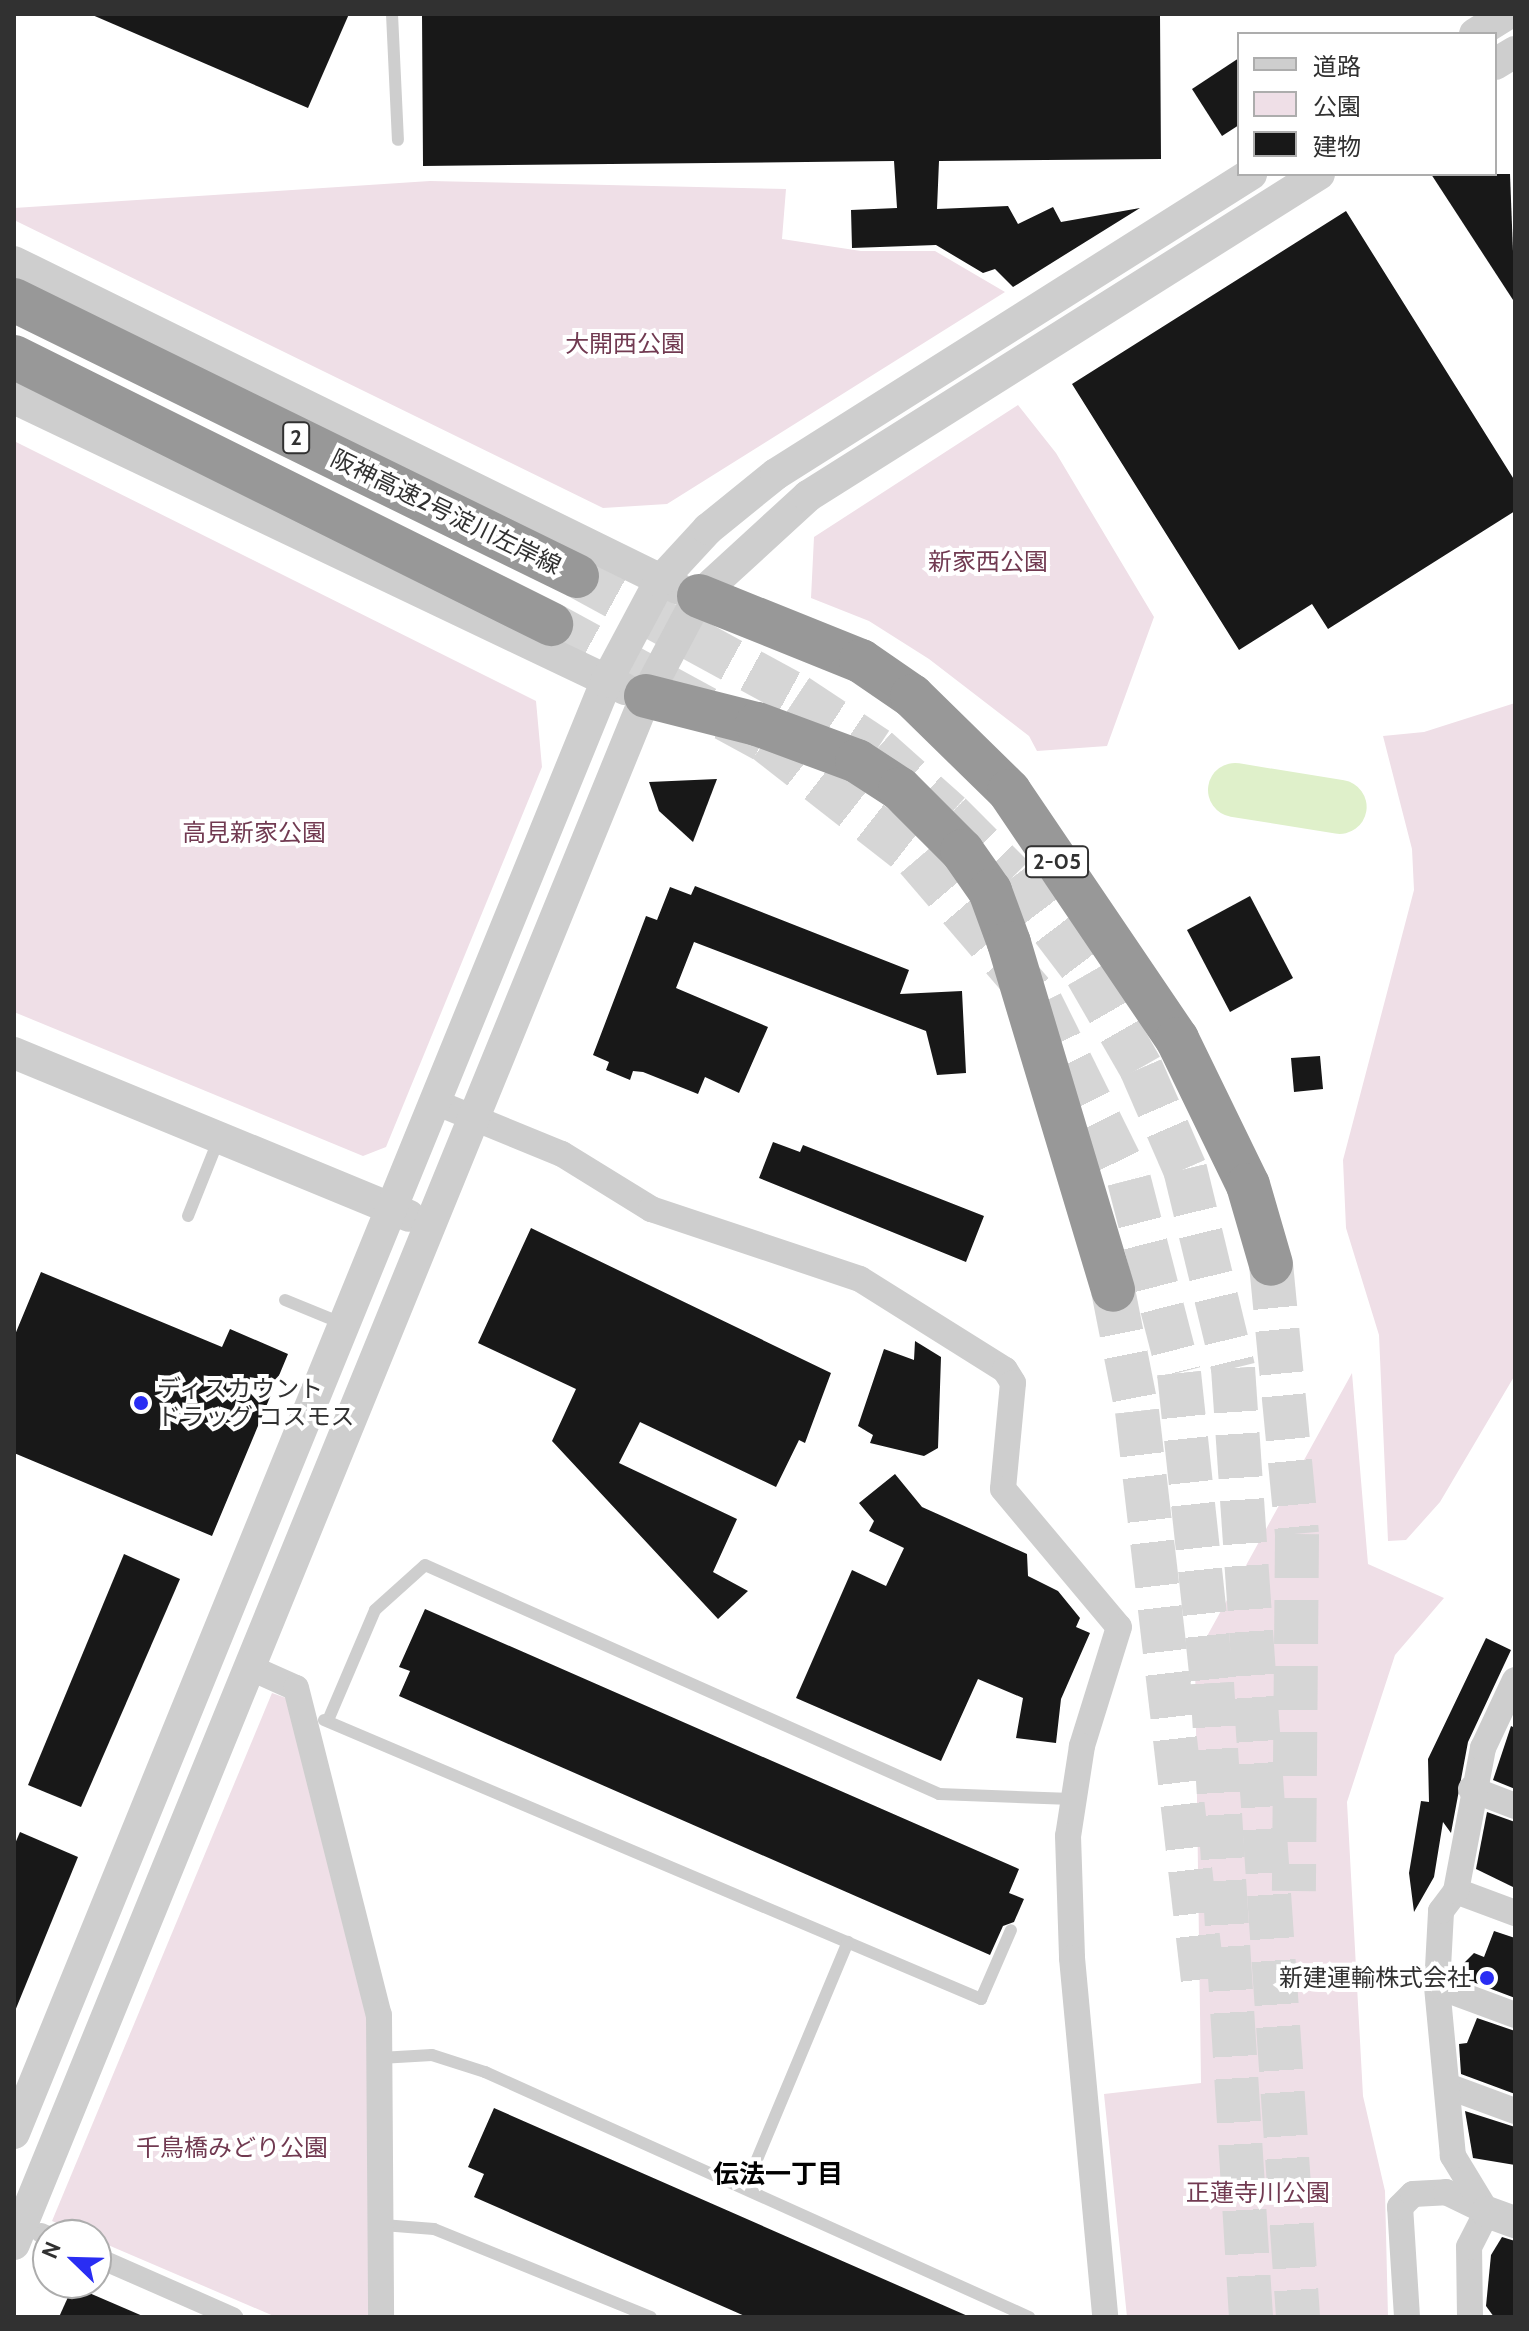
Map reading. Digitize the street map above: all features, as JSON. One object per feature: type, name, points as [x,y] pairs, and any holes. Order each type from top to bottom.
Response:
[{"type":"highway","name":"阪神高速2号淀川左岸線","points":[[14,300],[577,576]]},
{"type":"highway","name":"2","points":[[14,357],[551,624]]},
{"type":"highway","name":"2-05","points":[[679,589],[861,661],[912,696],[1009,791],[1196,1074],[1248,1185],[1271,1264]]},
{"type":"highway","points":[[626,689],[757,724],[857,761],[900,789],[962,851],[990,891],[1009,943],[1113,1290]]},
{"type":"street","points":[[1478,32],[1507,14]]},
{"type":"street","points":[[1497,63],[1515,52]]},
{"type":"street","points":[[14,2133],[435,1102],[626,689],[708,529],[776,474],[1248,176]]},
{"type":"street","points":[[679,589],[808,496],[1316,176]]},
{"type":"street","points":[[14,262],[679,589]]},
{"type":"street","points":[[14,398],[626,689]]},
{"type":"street","points":[[32,2230],[23,2196],[249,1667],[474,1118],[626,689]]},
{"type":"street","points":[[14,1053],[430,1224]]},
{"type":"street","points":[[435,1102],[562,1154],[651,1209],[860,1279],[1005,1370],[1013,1383],[1003,1489],[1119,1627],[1072,1799],[1072,1958],[1105,2317]]},
{"type":"street","points":[[249,1667],[296,1688],[317,1722],[379,2015],[383,2225],[381,2317]]},
{"type":"street","points":[[1501,2217],[1453,2156],[1437,1986],[1441,1911],[1456,1891],[1471,1789],[1506,1710],[1515,1680]]},
{"type":"street","points":[[1471,1789],[1515,1806]]},
{"type":"street","points":[[1456,1891],[1515,1913]]},
{"type":"street","points":[[1437,1986],[1515,2015]]},
{"type":"street","points":[[1447,2086],[1515,2111]]},
{"type":"street","points":[[1407,2317],[1400,2207],[1413,2194],[1446,2192],[1501,2217]]},
{"type":"street","points":[[1470,2317],[1469,2247],[1501,2217]]},
{"type":"street","points":[[112,2264],[233,2317]]},
{"type":"lane","points":[[392,14],[398,140]]},
{"type":"lane","points":[[188,1216],[219,1138]]},
{"type":"lane","points":[[285,1300],[344,1324]]},
{"type":"lane","points":[[1011,1930],[981,1999],[317,1722],[375,1610],[425,1565],[939,1794],[1072,1799]]},
{"type":"lane","points":[[745,2188],[848,1942]]},
{"type":"lane","points":[[380,2058],[432,2055],[485,2072],[1029,2317]]},
{"type":"lane","points":[[383,2225],[434,2229],[651,2317]]},
{"type":"green space","name":"大開西公園","points":[[430,181],[786,189],[782,239],[861,251],[935,251],[1005,292],[667,504],[603,508],[14,220],[14,208]]},
{"type":"green space","name":"新家西公園","points":[[1018,405],[1056,453],[1154,617],[1107,746],[1037,751],[1029,736],[929,659],[869,621],[811,598],[814,537]]},
{"type":"green space","name":"高見新家公園","points":[[14,441],[536,701],[542,767],[386,1147],[363,1156],[14,1012]]},
{"type":"green space","points":[[1515,703],[1515,1375],[1440,1502],[1406,1540],[1388,1541],[1379,1335],[1346,1228],[1343,1160],[1414,890],[1412,849],[1383,736],[1424,732]]},
{"type":"green space","name":"正蓮寺川公園","points":[[1352,1373],[1368,1564],[1444,1598],[1395,1655],[1347,1802],[1363,2096],[1385,2191],[1388,2317],[1127,2317],[1104,2094],[1201,2083],[1195,1658]]},
{"type":"green space","name":"千鳥橋みどり公園","points":[[272,1693],[286,1698],[371,2025],[370,2317],[276,2317],[112,2247],[112,2219],[53,2219]]},
{"type":"building","points":[[90,14],[349,14],[308,108]]},
{"type":"building","points":[[422,14],[1160,14],[1161,159],[939,161],[937,209],[1008,206],[1018,224],[1053,207],[1061,222],[1140,208],[1013,287],[995,269],[983,273],[936,245],[852,248],[851,210],[897,208],[894,161],[423,166]]},
{"type":"building","points":[[1237,59],[1237,126],[1222,136],[1192,89]]},
{"type":"building","points":[[1510,174],[1515,303],[1432,176]]},
{"type":"building","points":[[1346,211],[1515,481],[1515,511],[1328,629],[1312,604],[1239,650],[1072,384]]},
{"type":"building","points":[[717,779],[693,842],[659,811],[649,782]]},
{"type":"building","points":[[695,886],[909,970],[900,994],[962,991],[966,1073],[937,1075],[926,1031],[694,942],[676,988],[768,1027],[739,1093],[705,1077],[698,1094],[643,1072],[633,1071],[630,1080],[606,1070],[609,1062],[593,1055],[646,916],[657,920],[670,887],[691,895]]},
{"type":"building","points":[[1250,896],[1293,978],[1230,1012],[1187,930]]},
{"type":"building","points":[[1320,1056],[1323,1089],[1294,1092],[1291,1058]]},
{"type":"building","points":[[773,1142],[800,1152],[803,1145],[984,1216],[966,1262],[759,1178]]},
{"type":"building","points":[[531,1228],[831,1373],[805,1443],[799,1440],[776,1487],[640,1422],[619,1463],[737,1519],[713,1572],[748,1591],[718,1619],[552,1441],[576,1389],[478,1343]]},
{"type":"building","name":"ディスカウント ドラッグ コスモス","points":[[41,1272],[222,1347],[230,1329],[288,1354],[212,1536],[14,1453],[14,1337]]},
{"type":"building","points":[[915,1341],[941,1357],[938,1448],[924,1456],[870,1443],[873,1435],[858,1426],[884,1349],[914,1360]]},
{"type":"building","points":[[895,1474],[922,1507],[1027,1554],[1028,1576],[1058,1591],[1080,1618],[1076,1627],[1090,1633],[1061,1699],[1056,1743],[1016,1738],[1023,1698],[978,1679],[941,1761],[796,1698],[852,1570],[886,1586],[904,1548],[869,1531],[874,1521],[859,1503]]},
{"type":"building","points":[[124,1554],[180,1579],[81,1807],[28,1785]]},
{"type":"building","points":[[425,1609],[1019,1869],[1009,1893],[1024,1899],[1014,1922],[1003,1926],[990,1955],[399,1696],[410,1671],[399,1667]]},
{"type":"building","points":[[1486,1638],[1511,1650],[1468,1742],[1451,1833],[1443,1822],[1434,1877],[1414,1912],[1409,1873],[1421,1801],[1429,1802],[1428,1759]]},
{"type":"building","points":[[1511,1726],[1515,1728],[1515,1789],[1493,1780]]},
{"type":"building","points":[[1487,1812],[1515,1822],[1515,1888],[1476,1869]]},
{"type":"building","points":[[20,1832],[78,1857],[15,2011],[14,1846]]},
{"type":"building","points":[[1494,1931],[1515,1938],[1515,1998],[1465,1979],[1460,1967],[1474,1953],[1484,1957]]},
{"type":"building","points":[[1477,2018],[1515,2031],[1515,2094],[1461,2074],[1459,2044],[1467,2043]]},
{"type":"building","points":[[494,2108],[970,2317],[747,2317],[474,2197],[484,2174],[468,2167]]},
{"type":"building","points":[[1465,2111],[1515,2127],[1515,2165],[1473,2158]]},
{"type":"building","points":[[1502,2237],[1515,2241],[1515,2317],[1494,2317],[1486,2306],[1491,2255]]},
{"type":"building","points":[[67,2299],[103,2299],[145,2317],[59,2317]]},
{"type":"waterway","points":[[1235,790],[1340,807]]},
{"type":"tunnel","points":[[577,576],[797,696],[877,749],[950,814],[1013,877],[1087,974],[1141,1068],[1185,1169],[1233,1368],[1298,2317]]},
{"type":"tunnel","points":[[551,624],[766,741],[917,859],[1041,1003],[1129,1180],[1179,1373],[1212,1683],[1251,2317]]},
{"type":"tunnel","points":[[1271,1264],[1297,1534],[1294,1891]]},
{"type":"tunnel","points":[[1113,1290],[1137,1411],[1205,1998]]},
{"type":"place","name":"ディスカウント ドラッグ コスモス","points":[[141,1403]]},
{"type":"place","name":"新建運輸株式会社","points":[[1487,1978]]},
{"type":"district","name":"伝法一丁目","points":[[778,2175]]}]
